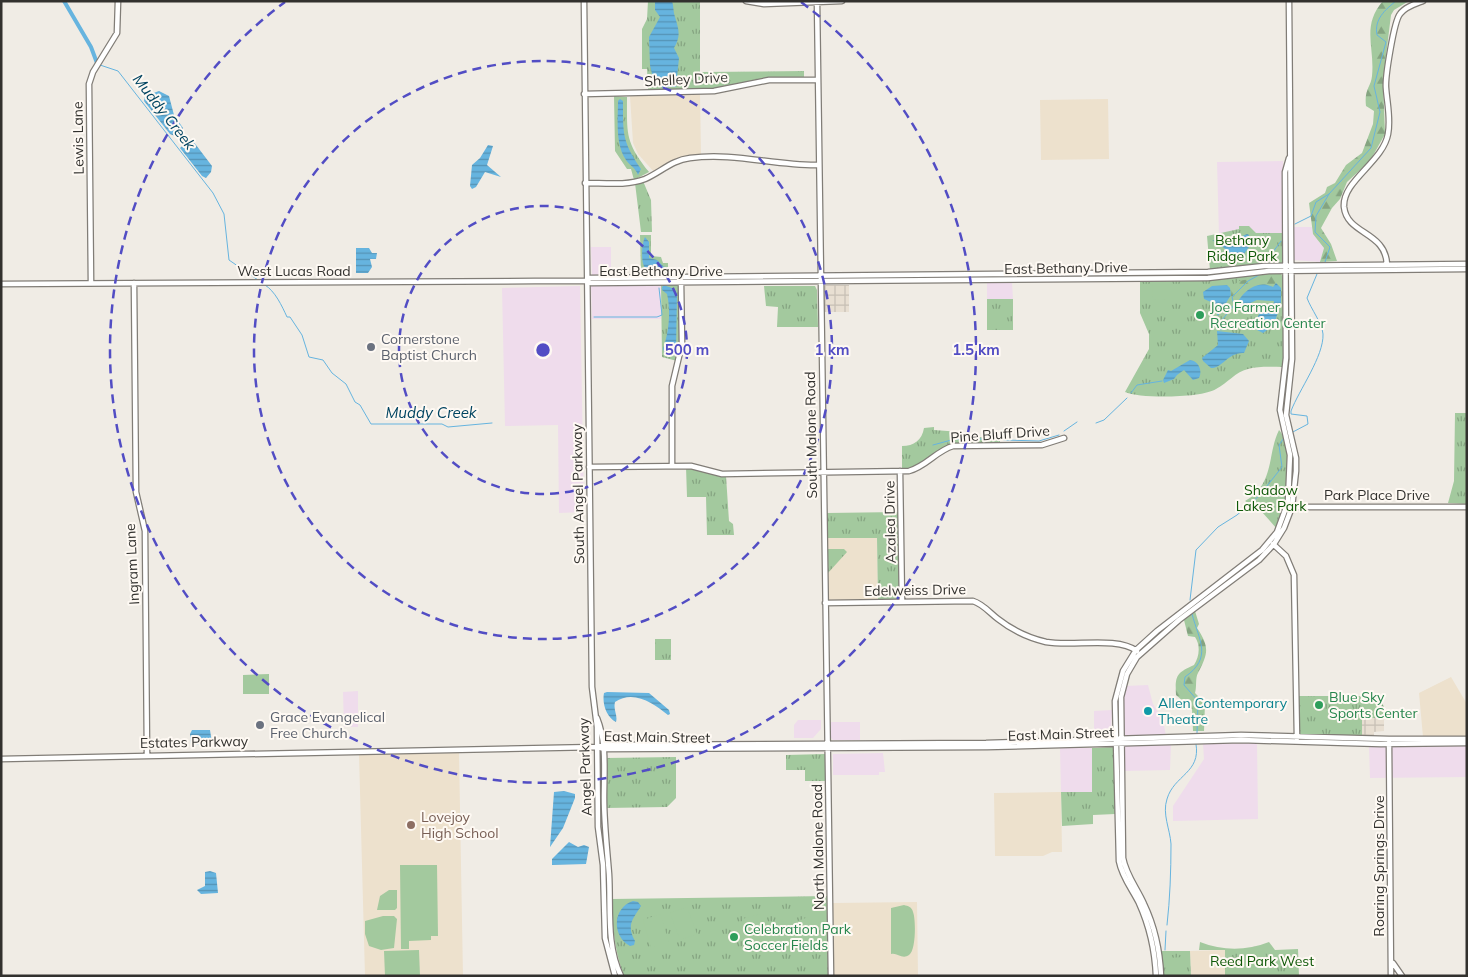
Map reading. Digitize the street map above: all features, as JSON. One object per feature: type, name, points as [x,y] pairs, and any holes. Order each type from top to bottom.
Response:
[{"type":"main road","name":"Lewis Lane","points":[[91,283],[89,84],[93,72],[117,33],[118,1]]},
{"type":"main road","points":[[584,1],[587,281]]},
{"type":"main road","points":[[746,1],[764,4],[842,1]]},
{"type":"main road","points":[[1289,1],[1291,179],[1285,269],[1286,358],[1280,410],[1290,466],[1289,506]]},
{"type":"main road","points":[[1387,266],[1383,247],[1351,221],[1346,214],[1344,204],[1348,189],[1379,155],[1388,135],[1389,104],[1386,85],[1394,24],[1402,12],[1423,1]]},
{"type":"main road","name":"South Malone Road","points":[[817,3],[827,746]]},
{"type":"main road","name":"Shelley Drive","points":[[584,94],[714,91],[769,80],[818,80]]},
{"type":"main road","points":[[1156,976],[1155,960],[1145,918],[1122,873],[1119,861],[1118,697],[1123,671],[1138,652],[1225,582],[1259,560],[1284,528],[1296,462],[1286,407],[1292,359],[1292,317],[1285,172],[1291,150]]},
{"type":"main road","points":[[585,183],[636,181],[648,177],[675,162],[692,157],[744,157],[792,165],[819,166]]},
{"type":"main road","points":[[1288,162],[1291,179]]},
{"type":"main road","points":[[1411,268],[1431,264]]},
{"type":"main road","name":"East Bethany Drive","points":[[587,281],[592,283],[681,280],[1181,275],[1216,278],[1246,272],[1291,268],[1431,264],[1467,268]]},
{"type":"main road","name":"East Bethany Drive","points":[[1387,266],[1411,268],[1467,264]]},
{"type":"main road","points":[[672,466],[672,386],[682,344],[681,280]]},
{"type":"main road","name":"West Lucas Road","points":[[1,284],[587,281]]},
{"type":"main road","name":"South Angel Parkway","points":[[587,281],[593,707]]},
{"type":"main road","name":"Ingram Lane","points":[[134,283],[136,492],[145,531],[147,754]]},
{"type":"main road","points":[[1285,318],[1292,317]]},
{"type":"main road","name":"Pine Bluff Drive","points":[[589,467],[691,466],[722,474],[900,471],[921,467],[942,450],[953,446],[1042,445],[1064,438]]},
{"type":"main road","name":"Azalea Drive","points":[[900,471],[902,602]]},
{"type":"main road","name":"Park Place Drive","points":[[1289,506],[1467,507]]},
{"type":"main road","points":[[1272,543],[1289,559],[1294,575],[1297,739]]},
{"type":"main road","name":"Edelweiss Drive","points":[[825,603],[975,602],[1010,626],[1039,640],[1064,644],[1122,644],[1138,652]]},
{"type":"main road","name":"Angel Parkway","points":[[593,707],[602,731],[604,747],[604,828],[611,941],[621,976]]},
{"type":"main road","name":"Angel Parkway","points":[[593,707],[597,747],[598,828],[603,865],[605,938],[615,976]]},
{"type":"main road","name":"East Main Street","points":[[1118,742],[1140,743],[1183,737],[1389,742],[1454,741],[1467,743]]},
{"type":"main road","name":"East Main Street","points":[[1454,741],[1467,738]]},
{"type":"main road","name":"East Main Street","points":[[597,747],[649,744],[695,746],[1018,746],[1160,740],[1297,739]]},
{"type":"main road","points":[[1018,746],[1040,744],[1040,742]]},
{"type":"main road","points":[[1118,742],[1124,861],[1148,912],[1159,954],[1161,976]]},
{"type":"main road","name":"Roaring Springs Drive","points":[[1389,742],[1392,746],[1390,756],[1392,976]]},
{"type":"main road","name":"East Main Street","points":[[898,746],[1068,743]]},
{"type":"main road","points":[[630,749],[647,747],[649,744]]},
{"type":"main road","name":"East Main Street","points":[[604,747],[630,749],[695,746]]},
{"type":"main road","name":"North Malone Road","points":[[827,746],[831,976]]},
{"type":"main road","name":"Estates Parkway","points":[[1,758],[597,747]]},
{"type":"main road","points":[[1391,959],[1402,976]]},
{"type":"shaded area","points":[[700,94],[701,155],[678,159],[654,172],[638,154],[633,143],[630,96]]},
{"type":"shaded area","points":[[1108,99],[1109,159],[1041,160],[1040,100]]},
{"type":"shaded area","points":[[1283,161],[1284,233],[1256,233],[1239,226],[1239,229],[1219,235],[1217,162]]},
{"type":"shaded area","points":[[1294,227],[1312,227],[1313,234],[1324,248],[1320,262],[1294,260]]},
{"type":"shaded area","points":[[591,247],[611,247],[611,274],[592,275]]},
{"type":"shaded area","points":[[987,283],[1012,283],[1013,299],[987,299]]},
{"type":"shaded area","points":[[661,284],[661,319],[592,319],[591,285]]},
{"type":"shaded area","points":[[825,285],[849,285],[849,312],[824,312],[823,287]]},
{"type":"shaded area","points":[[580,286],[584,512],[559,513],[558,425],[505,426],[502,288]]},
{"type":"shaded area","points":[[826,538],[877,538],[878,601],[827,601]]},
{"type":"shaded area","points":[[1451,677],[1467,704],[1467,736],[1423,737],[1419,693]]},
{"type":"shaded area","points":[[1148,685],[1153,704],[1163,720],[1166,736],[1124,737],[1122,701],[1125,686]]},
{"type":"shaded area","points":[[358,691],[358,727],[344,727],[343,692]]},
{"type":"shaded area","points":[[1112,710],[1111,735],[1094,735],[1094,711]]},
{"type":"shaded area","points":[[1362,718],[1384,718],[1384,731],[1374,732],[1374,736],[1362,736]]},
{"type":"shaded area","points":[[798,720],[821,720],[821,729],[813,738],[794,738],[794,725]]},
{"type":"shaded area","points":[[831,722],[860,722],[860,740],[833,740],[831,738]]},
{"type":"shaded area","points":[[1257,743],[1258,819],[1173,821],[1173,806],[1204,759],[1203,744]]},
{"type":"shaded area","points":[[1171,744],[1170,770],[1123,771],[1123,746]]},
{"type":"shaded area","points":[[1369,746],[1467,746],[1467,777],[1370,778]]},
{"type":"shaded area","points":[[1060,748],[1092,748],[1092,792],[1061,792]]},
{"type":"shaded area","name":"Lovejoy High School","points":[[459,753],[463,976],[365,976],[359,754]]},
{"type":"shaded area","points":[[883,753],[885,772],[879,772],[879,775],[833,775],[833,754]]},
{"type":"shaded area","points":[[1061,792],[1062,852],[1052,852],[1043,856],[995,856],[994,793]]},
{"type":"shaded area","points":[[917,902],[918,976],[834,976],[833,903]]},
{"type":"shaded area","points":[[1225,950],[1225,976],[1191,976],[1190,951]]},
{"type":"green space","points":[[648,1],[700,1],[700,72],[804,71],[804,77],[761,79],[719,89],[648,90],[647,69],[642,69],[642,29],[647,19]]},
{"type":"green space","points":[[1383,1],[1409,1],[1394,10],[1391,15],[1383,80],[1385,134],[1370,161],[1347,182],[1340,199],[1332,208],[1321,228],[1331,244],[1337,261],[1320,262],[1324,248],[1313,234],[1309,203],[1325,193],[1327,187],[1335,183],[1346,165],[1362,153],[1373,124],[1374,111],[1366,106],[1367,92],[1372,76],[1370,37],[1372,19]]},
{"type":"green space","points":[[614,96],[627,97],[627,120],[631,145],[649,172],[634,180],[631,169],[627,169],[615,151]]},
{"type":"green space","points":[[643,181],[651,200],[652,232],[641,232],[635,183]]},
{"type":"green space","name":"Bethany Ridge Park","points":[[1239,226],[1249,226],[1256,233],[1284,233],[1283,264],[1210,270],[1207,236],[1239,229]]},
{"type":"green space","points":[[640,235],[651,235],[651,256],[661,257],[663,263],[668,263],[668,276],[641,275]]},
{"type":"green space","points":[[1281,272],[1283,280],[1283,367],[1257,367],[1243,370],[1216,389],[1198,394],[1185,396],[1144,396],[1125,392],[1149,349],[1149,334],[1140,313],[1140,281],[1220,279],[1248,274]]},
{"type":"green space","points":[[1274,274],[1278,281],[1274,286],[1264,285],[1250,288],[1239,299],[1231,313],[1228,315],[1226,313],[1224,317],[1219,315],[1231,295],[1232,287],[1239,281]]},
{"type":"green space","points":[[1153,282],[1171,282],[1171,299],[1152,300]]},
{"type":"green space","points":[[661,284],[680,285],[680,341],[677,361],[662,357]]},
{"type":"green space","points":[[764,286],[815,286],[817,290],[818,327],[777,327],[778,307],[766,306]]},
{"type":"green space","points":[[987,299],[1013,299],[1013,330],[987,330]]},
{"type":"green space","points":[[1455,413],[1467,413],[1467,504],[1448,503],[1454,481]]},
{"type":"green space","points":[[934,427],[934,430],[961,432],[961,438],[1000,436],[1000,444],[945,447],[913,468],[902,470],[902,446],[917,442],[924,428]]},
{"type":"green space","name":"Shadow Lakes Park","points":[[1279,430],[1283,436],[1287,453],[1289,483],[1286,503],[1277,529],[1262,512],[1245,501],[1255,494],[1266,477]]},
{"type":"green space","points":[[686,467],[726,476],[729,521],[733,524],[734,535],[707,535],[706,497],[687,497]]},
{"type":"green space","points":[[900,512],[901,600],[878,601],[877,538],[826,538],[826,513]]},
{"type":"green space","points":[[828,549],[844,549],[847,552],[828,573]]},
{"type":"green space","points":[[1195,611],[1199,624],[1197,628],[1206,646],[1206,655],[1197,675],[1195,693],[1205,703],[1204,731],[1193,731],[1192,709],[1176,695],[1178,676],[1183,670],[1194,665],[1198,655],[1197,640],[1195,637],[1188,636],[1184,620]]},
{"type":"green space","points":[[655,639],[671,639],[671,660],[655,660]]},
{"type":"green space","points":[[269,674],[269,694],[243,694],[243,675]]},
{"type":"green space","points":[[1298,696],[1379,696],[1384,707],[1384,718],[1362,718],[1362,736],[1299,735]]},
{"type":"green space","points":[[1114,747],[1115,814],[1093,815],[1093,824],[1062,826],[1061,792],[1092,792],[1092,748]]},
{"type":"green space","points":[[825,754],[825,781],[805,781],[805,770],[786,770],[786,755]]},
{"type":"green space","points":[[676,757],[676,798],[667,807],[606,808],[606,758]]},
{"type":"green space","points":[[400,865],[437,865],[438,936],[431,936],[431,940],[409,941],[409,949],[401,949]]},
{"type":"green space","points":[[389,890],[397,890],[397,908],[395,910],[377,910],[380,896]]},
{"type":"green space","points":[[827,896],[829,976],[624,976],[616,947],[611,899]]},
{"type":"green space","points":[[904,905],[912,910],[915,928],[913,948],[909,955],[904,957],[891,954],[891,908]]},
{"type":"green space","points":[[687,907],[697,934],[680,940],[670,913]]},
{"type":"green space","points":[[660,914],[669,942],[651,948],[643,920]]},
{"type":"green space","points":[[760,914],[769,942],[751,947],[742,919]]},
{"type":"green space","points":[[383,916],[394,916],[397,919],[394,948],[381,950],[369,946],[365,934],[365,921]]},
{"type":"green space","points":[[808,917],[813,929],[794,938],[788,925]]},
{"type":"green space","points":[[782,919],[791,939],[779,944],[771,925]]},
{"type":"green space","name":"Reed Park West","points":[[1200,942],[1234,949],[1252,947],[1269,942],[1275,950],[1298,949],[1299,976],[1225,976],[1225,950],[1199,950]]},
{"type":"green space","points":[[419,950],[420,976],[385,976],[384,951]]},
{"type":"green space","points":[[1160,951],[1190,951],[1191,976],[1163,976]]},
{"type":"green space","points":[[1264,951],[1268,960],[1266,969],[1258,976],[1244,972],[1243,953]]},
{"type":"green space","points":[[1184,957],[1184,976],[1166,976],[1166,958]]},
{"type":"water","points":[[655,1],[672,1],[673,3],[679,33],[674,48],[679,58],[676,87],[660,87],[652,74],[649,37],[660,17],[655,10]]},
{"type":"water","points":[[159,91],[169,96],[174,115],[183,128],[182,133],[177,137],[170,134],[144,101],[145,96]]},
{"type":"water","points":[[620,99],[623,101],[624,130],[627,144],[641,169],[638,175],[622,154],[620,147],[618,101]]},
{"type":"water","points":[[193,141],[212,166],[211,172],[206,178],[202,176],[180,148],[187,142]]},
{"type":"water","points":[[488,145],[493,146],[487,165],[501,177],[485,172],[476,187],[472,189],[470,186],[472,165],[480,158]]},
{"type":"water","points":[[1247,234],[1249,235],[1249,247],[1244,254],[1222,259],[1222,253],[1227,250],[1212,240],[1229,245],[1233,240]]},
{"type":"water","points":[[645,237],[649,242],[649,258],[657,260],[665,268],[663,273],[650,271],[644,266],[642,253]]},
{"type":"water","points":[[356,248],[369,248],[372,253],[377,253],[376,259],[370,259],[372,267],[368,273],[356,273]]},
{"type":"water","points":[[1276,283],[1281,288],[1281,302],[1274,325],[1263,333],[1257,330],[1254,323],[1261,311],[1273,306],[1274,301],[1257,300],[1237,309],[1236,305],[1242,295],[1256,285],[1261,284],[1273,287]]},
{"type":"water","points":[[663,285],[672,288],[677,294],[676,349],[670,354],[665,353],[663,349],[667,336],[669,314],[667,294],[662,290]]},
{"type":"water","points":[[1227,285],[1230,288],[1231,295],[1218,316],[1211,302],[1204,299],[1203,292],[1212,286]]},
{"type":"water","points":[[1217,331],[1243,334],[1249,341],[1244,353],[1238,353],[1219,366],[1211,368],[1202,358],[1218,345]]},
{"type":"water","points":[[1190,360],[1199,366],[1199,378],[1193,380],[1184,370],[1174,379],[1164,383],[1163,380],[1168,370],[1171,371]]},
{"type":"water","points":[[604,693],[649,693],[669,710],[670,714],[668,715],[656,706],[643,700],[629,697],[622,698],[615,702],[616,722],[610,717],[604,705]]},
{"type":"water","points":[[192,730],[210,730],[212,743],[191,745],[190,734]]},
{"type":"water","points":[[564,791],[575,794],[575,798],[563,828],[550,847],[554,792]]},
{"type":"water","points":[[569,842],[578,847],[584,845],[589,847],[586,864],[552,865],[552,859]]},
{"type":"water","points":[[205,872],[216,873],[218,893],[201,894],[197,890],[205,886]]},
{"type":"water","points":[[633,901],[638,902],[641,906],[632,922],[631,931],[635,941],[634,945],[630,946],[620,936],[617,922],[621,909]]},
{"type":"waterway","name":"Muddy Creek","points":[[64,1],[91,47],[97,63]]},
{"type":"waterway","points":[[1325,262],[1330,247],[1315,232],[1316,216],[1329,194],[1371,148],[1380,112],[1374,86],[1386,42],[1377,35],[1377,24],[1384,11],[1396,1]]},
{"type":"waterway","name":"Muddy Creek","points":[[100,65],[118,71],[213,193],[224,214],[229,260],[258,280]]},
{"type":"waterway","name":"Muddy Creek","points":[[1295,224],[1311,216],[1316,202],[1329,194]]},
{"type":"waterway","name":"Muddy Creek","points":[[1259,262],[1266,259],[1267,253],[1273,252],[1281,241]]},
{"type":"waterway","points":[[665,267],[669,270],[669,275]]},
{"type":"waterway","points":[[1291,433],[1308,424],[1307,416],[1291,414],[1291,411],[1320,352],[1322,343],[1322,330],[1307,298],[1317,274]]},
{"type":"waterway","name":"Muddy Creek","points":[[1221,330],[1222,320],[1234,305],[1232,297],[1248,281],[1259,275]]},
{"type":"waterway","name":"Muddy Creek","points":[[265,285],[275,295],[287,317],[290,317],[302,335],[309,357],[323,360],[332,373],[346,384],[355,402],[360,405],[371,424],[442,424],[448,427],[492,423]]},
{"type":"waterway","points":[[662,288],[665,285]]},
{"type":"waterway","points":[[594,317],[657,317],[662,315],[659,288]]},
{"type":"waterway","name":"Muddy Creek","points":[[1131,393],[1137,385],[1162,381]]},
{"type":"waterway","name":"Muddy Creek","points":[[1096,423],[1104,420],[1127,398]]},
{"type":"waterway","name":"Muddy Creek","points":[[1064,431],[1077,422]]},
{"type":"waterway","name":"Muddy Creek","points":[[1004,440],[1039,441],[1059,435]]},
{"type":"waterway","points":[[1190,600],[1196,550],[1218,527],[1237,515],[1259,496],[1282,467],[1279,445],[1284,438]]},
{"type":"waterway","name":"Muddy Creek","points":[[933,445],[955,439],[999,439]]},
{"type":"waterway","points":[[1192,614],[1202,648],[1199,663],[1185,677],[1184,685],[1198,701],[1197,733]]},
{"type":"waterway","points":[[1167,925],[1171,844],[1166,805],[1170,791],[1195,761],[1196,744]]},
{"type":"waterway","points":[[1165,950],[1166,931]]},
{"type":"place","name":"Joe Farmer Recreation Center","points":[[1200,315]]},
{"type":"place","name":"Cornerstone Baptist Church","points":[[371,347]]},
{"type":"place","name":"Blue Sky Sports Center","points":[[1319,705]]},
{"type":"place","name":"Allen Contemporary Theatre","points":[[1148,711]]},
{"type":"place","name":"Grace Evangelical Free Church","points":[[260,725]]},
{"type":"place","name":"Lovejoy High School","points":[[411,825]]},
{"type":"place","name":"Celebration Park Soccer Fields","points":[[734,937]]}]
